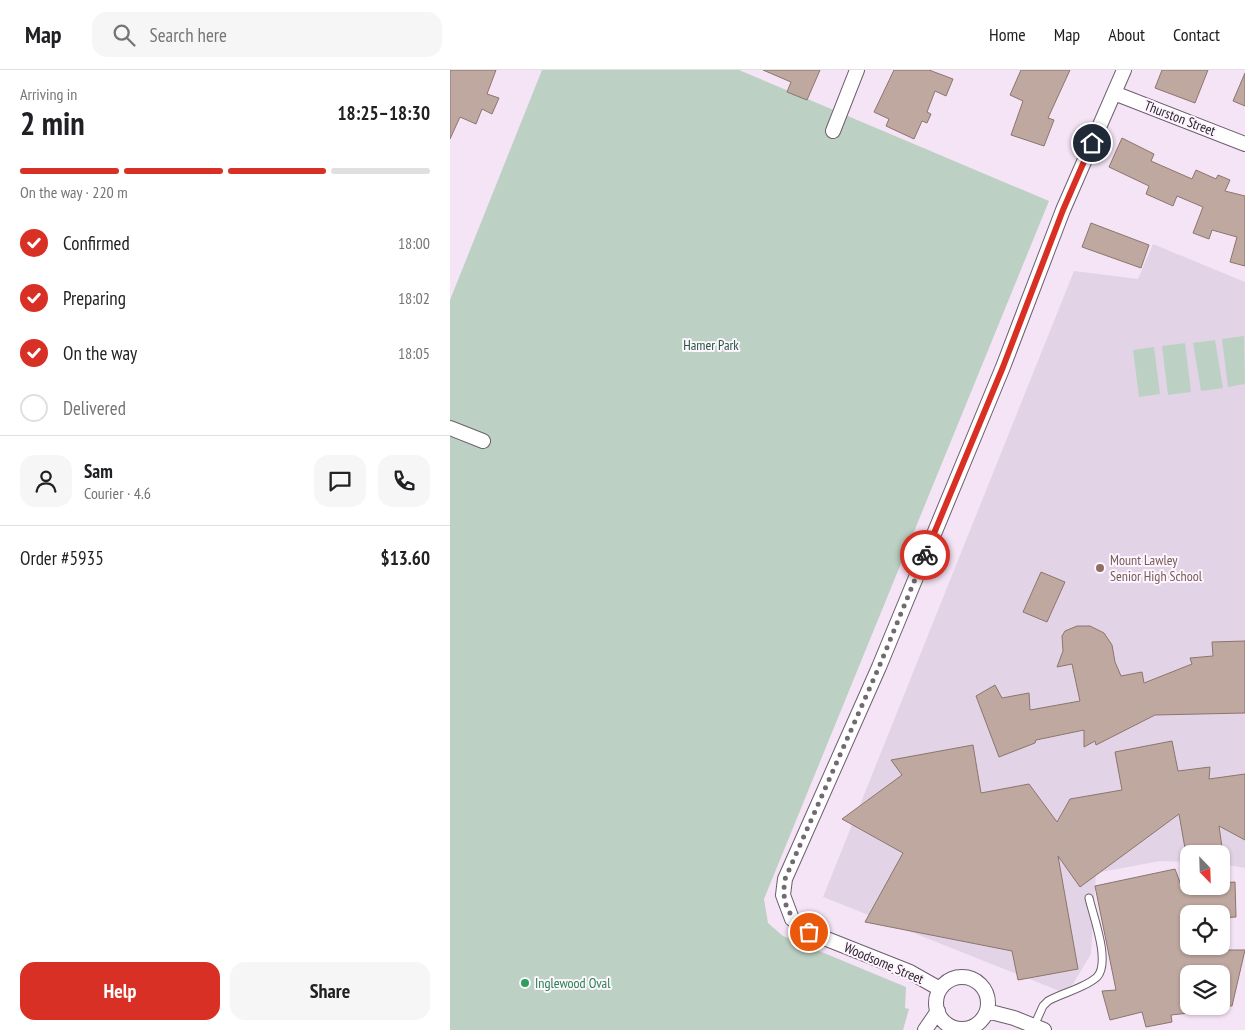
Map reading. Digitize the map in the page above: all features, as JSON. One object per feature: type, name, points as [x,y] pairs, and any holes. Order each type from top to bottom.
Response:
[{"type":"street","points":[[833,131],[857,70]]},
{"type":"street","name":"Woodsome Street","points":[[940,989],[910,972],[809,932],[792,919],[783,895],[785,879],[879,667],[1003,367],[1063,210],[1124,70]]},
{"type":"street","name":"Thurston Street","points":[[1114,92],[1245,144]]},
{"type":"street","points":[[450,428],[483,441]]},
{"type":"street","points":[[969,978],[983,988],[987,995],[986,1011],[978,1024],[971,1028],[959,1030],[943,1022],[938,1011],[936,1002],[940,989],[953,979],[969,978]]},
{"type":"street","points":[[925,1030],[938,1011]]},
{"type":"street","points":[[986,1011],[1039,1028]]},
{"type":"lane","points":[[1039,1028],[1042,1006],[1048,1001],[1096,977],[1102,969],[1103,956],[1089,898]]},
{"type":"shaded area","name":"Mount Lawley Senior High School","points":[[1153,244],[1245,282],[1245,868],[1230,866],[1230,845],[1180,845],[1180,862],[1160,861],[1096,873],[1091,954],[1067,994],[823,897],[1074,271],[1138,279]]},
{"type":"green space","name":"Hamer Park","points":[[542,70],[739,70],[1049,201],[764,899],[768,923],[783,936],[906,987],[905,1008],[909,1009],[903,1030],[450,1030],[450,300]]},
{"type":"green space","points":[[1244,336],[1245,384],[1228,387],[1222,339]]},
{"type":"green space","points":[[1215,340],[1223,388],[1201,391],[1193,343]]},
{"type":"green space","points":[[1185,343],[1191,392],[1168,395],[1162,346]]},
{"type":"green space","points":[[1154,347],[1160,394],[1139,397],[1133,350]]},
{"type":"building","points":[[450,70],[496,70],[487,94],[499,98],[492,114],[482,109],[476,124],[460,117],[450,139]]},
{"type":"building","points":[[763,70],[820,70],[807,100],[787,92],[791,82]]},
{"type":"building","points":[[894,70],[929,70],[953,79],[946,96],[935,91],[927,112],[931,114],[927,123],[922,121],[914,139],[886,126],[889,119],[874,112]]},
{"type":"building","points":[[1021,70],[1070,70],[1048,118],[1054,120],[1044,146],[1011,135],[1023,101],[1010,95]]},
{"type":"building","points":[[1162,70],[1208,70],[1195,103],[1155,88]]},
{"type":"building","points":[[1245,73],[1245,106],[1233,101]]},
{"type":"building","points":[[1122,138],[1154,154],[1151,161],[1192,179],[1196,170],[1216,179],[1218,175],[1230,180],[1225,191],[1245,196],[1245,266],[1230,262],[1237,237],[1212,230],[1209,239],[1193,233],[1203,207],[1177,196],[1173,206],[1146,194],[1149,186],[1109,167]]},
{"type":"building","points":[[1091,223],[1149,245],[1141,268],[1082,247]]},
{"type":"building","points":[[1041,572],[1065,582],[1047,622],[1023,612]]},
{"type":"building","points":[[1077,626],[1090,626],[1104,633],[1112,645],[1115,662],[1121,676],[1142,672],[1144,683],[1192,664],[1190,658],[1213,656],[1212,642],[1245,641],[1245,713],[1155,715],[1096,745],[1095,741],[1084,747],[1084,730],[1036,740],[1035,743],[999,757],[976,696],[995,685],[1002,698],[1029,693],[1030,710],[1080,701],[1072,664],[1057,667],[1063,651],[1062,636],[1065,631]]},
{"type":"building","points":[[1172,741],[1178,771],[1210,767],[1209,779],[1245,774],[1245,840],[1219,826],[1222,845],[1184,845],[1179,814],[1080,887],[1058,856],[1078,969],[1018,980],[1012,951],[865,922],[903,853],[842,819],[902,775],[891,760],[973,745],[981,793],[1029,784],[1057,822],[1070,799],[1122,790],[1115,752]]},
{"type":"building","points":[[1175,869],[1180,882],[1180,895],[1230,895],[1230,882],[1235,882],[1236,917],[1230,917],[1230,905],[1180,905],[1180,955],[1230,955],[1230,950],[1245,950],[1232,1006],[1230,1006],[1230,965],[1180,965],[1180,1014],[1171,1015],[1172,1022],[1146,1027],[1142,1012],[1110,1020],[1102,991],[1116,990],[1095,886]]},
{"type":"way so far","points":[[809,932],[792,919],[783,895],[785,879],[879,667],[925,555]]},
{"type":"place","name":"Mount Lawley Senior High School","points":[[1100,568]]},
{"type":"place","name":"Inglewood Oval","points":[[525,983]]},
{"type":"route","points":[[925,555],[1003,367],[1063,210],[1092,143]]}]
